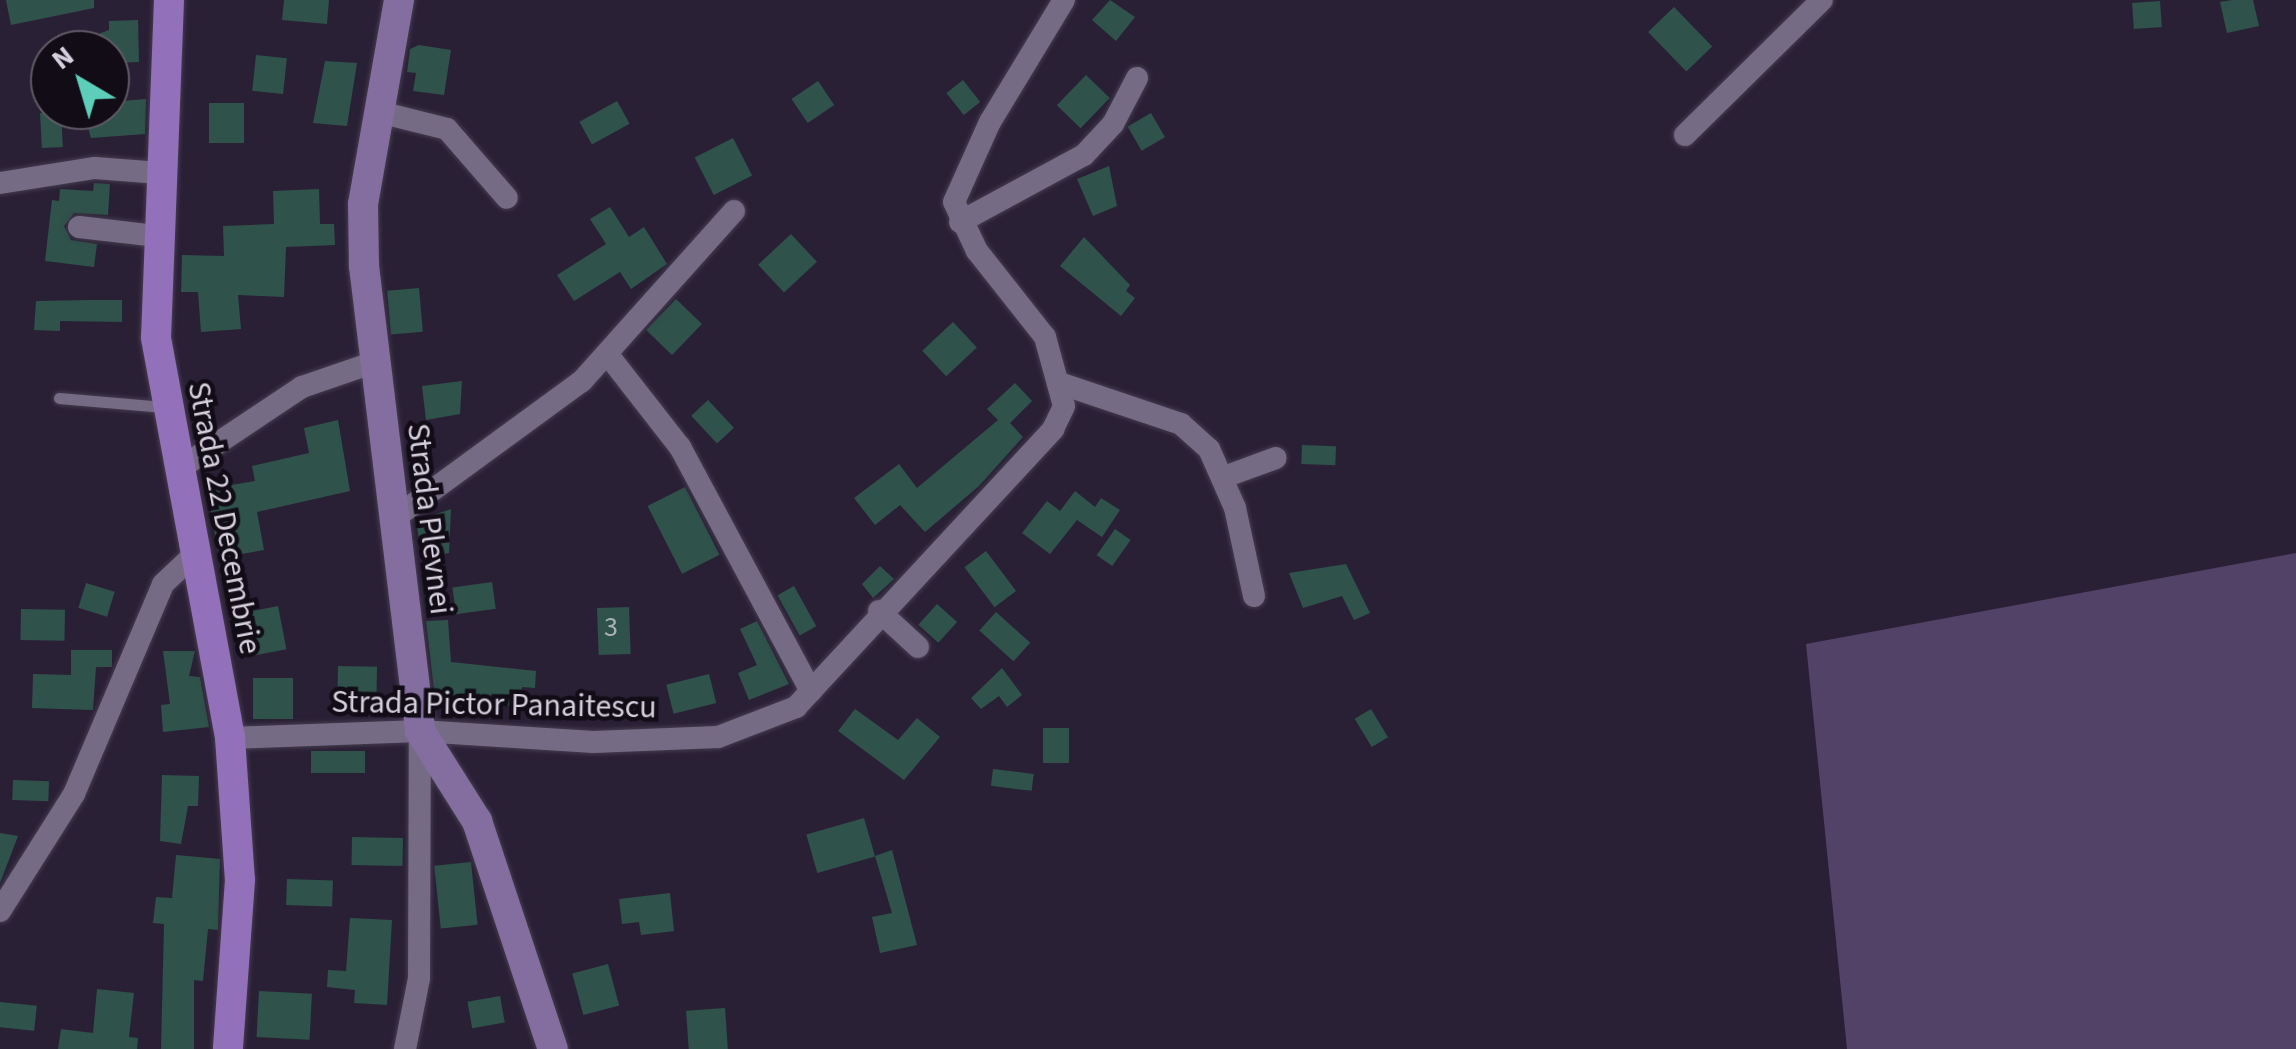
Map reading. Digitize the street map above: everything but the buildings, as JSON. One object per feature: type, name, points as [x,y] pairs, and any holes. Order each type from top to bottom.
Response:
[{"type":"main road","name":"Strada 22 Decembrie","points":[[169,0],[156,338],[230,738],[240,880],[228,1049]]},
{"type":"street","name":"Strada Plevnei","points":[[398,0],[363,204],[372,363],[396,517],[420,731],[419,978],[405,1049]]},
{"type":"street","points":[[608,355],[680,448],[811,691],[879,611],[1053,429],[1064,406],[1062,384],[1032,316],[960,222],[957,185],[1064,0]]},
{"type":"street","points":[[1685,135],[1822,0]]},
{"type":"street","points":[[960,222],[1084,155],[1113,124],[1137,78]]},
{"type":"street","points":[[379,112],[446,129],[507,198]]},
{"type":"street","points":[[0,183],[95,168],[160,173]]},
{"type":"street","points":[[396,517],[608,355],[653,293],[734,211]]},
{"type":"street","points":[[79,226],[157,236]]},
{"type":"street","points":[[179,469],[302,387],[372,363]]},
{"type":"street","points":[[1062,384],[1181,424],[1224,477],[1254,596]]},
{"type":"street","points":[[1224,477],[1276,458]]},
{"type":"street","points":[[0,911],[74,794],[163,584],[195,554]]},
{"type":"street","points":[[879,611],[918,647]]},
{"type":"street","name":"Strada Pictor Panaitescu","points":[[230,738],[420,731],[594,742],[756,728],[779,720],[811,691]]},
{"type":"street","points":[[420,731],[477,821],[553,1049]]},
{"type":"lane","points":[[59,398],[166,407]]},
{"type":"shaded area","points":[[2296,553],[2296,1049],[1847,1049],[1806,644]]}]
